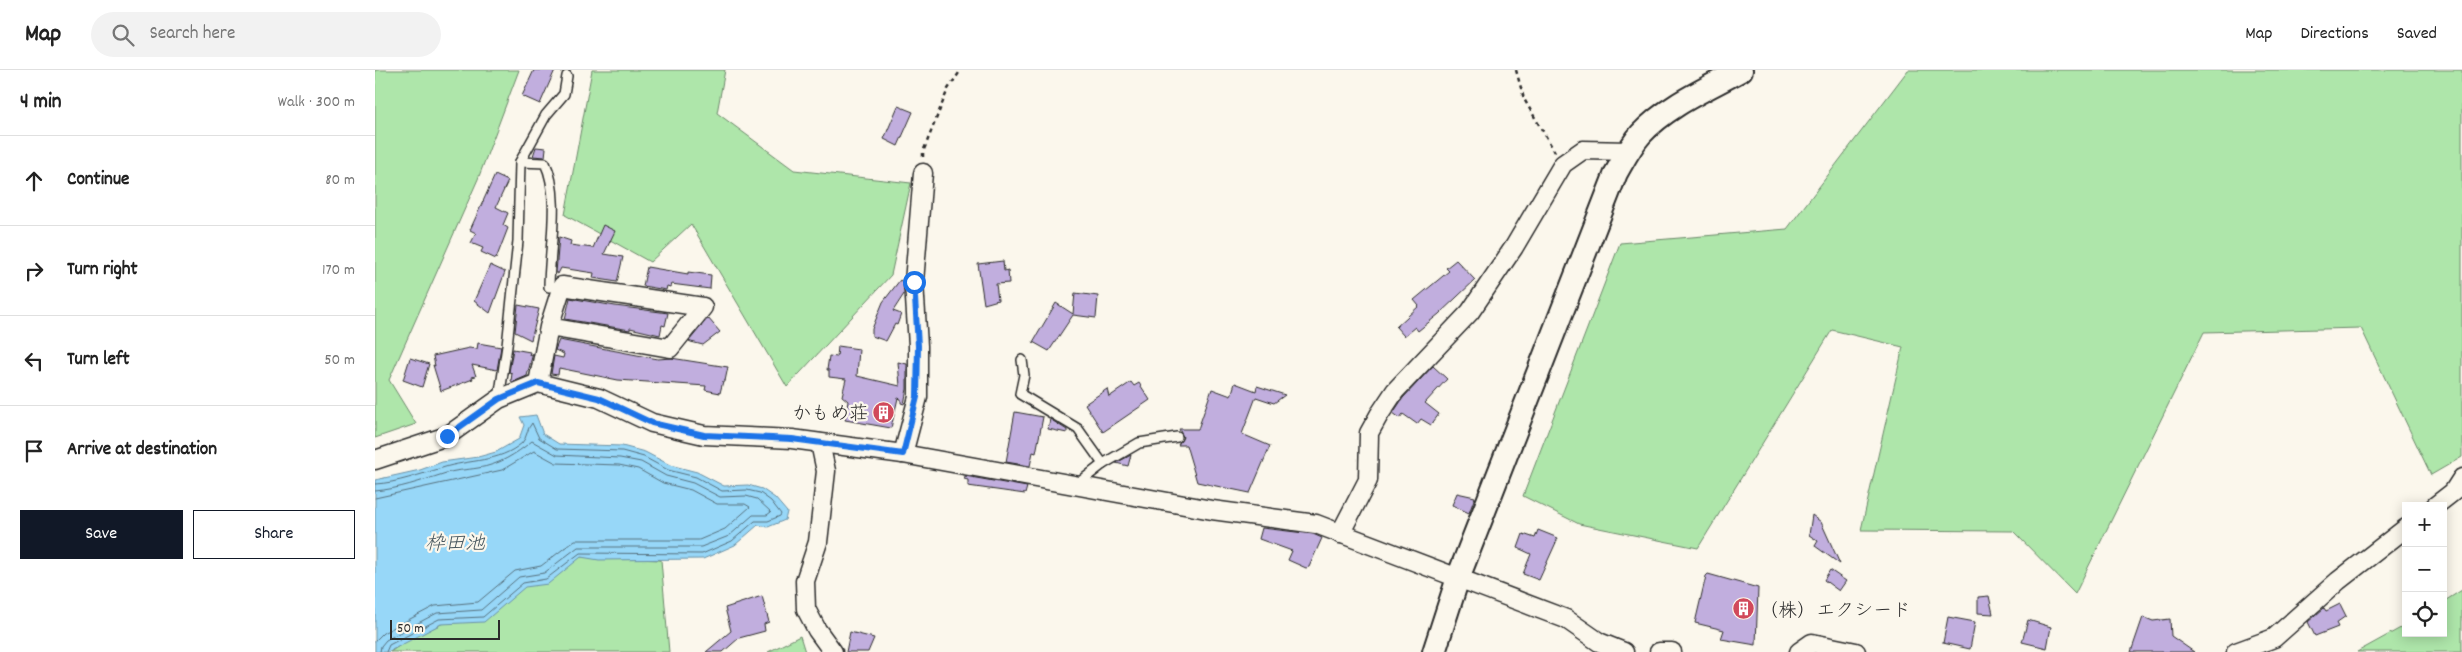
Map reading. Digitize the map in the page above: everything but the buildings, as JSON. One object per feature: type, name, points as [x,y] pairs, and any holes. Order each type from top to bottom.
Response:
[{"type":"street","points":[[1434,652],[1458,578],[1616,173],[1640,135],[1667,112],[1741,70]]},
{"type":"street","points":[[1340,534],[1368,480],[1369,433],[1379,415],[1395,391],[1471,312],[1515,247],[1563,164],[1583,150],[1629,151]]},
{"type":"street","points":[[903,454],[917,397],[918,346],[914,282],[923,173]]},
{"type":"street","points":[[538,383],[549,327],[562,286],[703,307],[670,348],[549,327]]},
{"type":"street","points":[[375,460],[447,436],[499,399],[538,383],[599,398],[652,423],[704,435],[820,443],[903,454],[1212,510],[1316,524],[1566,619],[1599,642],[1624,652]]},
{"type":"street","points":[[820,443],[827,471],[818,542],[805,582],[807,609],[817,630],[833,652]]},
{"type":"street","points":[[2440,502],[2453,492],[2462,478]]},
{"type":"street","points":[[2236,652],[2274,638],[2338,581],[2402,531]]},
{"type":"street","points":[[1799,652],[1812,643],[1856,652]]},
{"type":"street","points":[[1659,652],[1673,652]]},
{"type":"lane","points":[[499,399],[507,346],[510,299],[518,241],[519,162],[546,116],[565,94],[567,76]]},
{"type":"lane","points":[[519,162],[545,163],[551,175],[554,227],[549,256],[549,287],[562,286]]},
{"type":"lane","points":[[1021,360],[1024,374],[1020,394],[1078,428],[1103,464]]},
{"type":"lane","points":[[1075,485],[1103,464],[1139,443],[1177,437]]},
{"type":"path","points":[[923,173],[923,152],[948,89],[961,70]]},
{"type":"path","points":[[1516,70],[1524,99],[1535,122],[1563,164]]},
{"type":"green space","points":[[375,70],[519,70],[478,179],[389,380],[416,424],[375,438]]},
{"type":"green space","points":[[592,70],[725,70],[717,113],[794,170],[911,183],[891,275],[787,387],[691,224],[650,262],[565,215]]},
{"type":"green space","points":[[1908,70],[2462,70],[2462,457],[2431,475],[2361,328],[2204,332],[2075,594],[2013,531],[1861,530],[1903,347],[1832,330],[1698,548],[1579,524],[1523,496],[1620,243],[1787,229]]},
{"type":"green space","points":[[581,557],[661,560],[669,652],[390,652],[408,640]]},
{"type":"green space","points":[[2462,590],[2462,652],[2357,652],[2402,627],[2402,637],[2447,637],[2447,599]]},
{"type":"green space","points":[[800,636],[805,652],[768,652]]},
{"type":"water","name":"枠田池","points":[[536,415],[543,434],[559,444],[622,446],[645,452],[670,465],[697,472],[724,486],[748,485],[762,489],[775,498],[787,512],[785,520],[768,527],[758,525],[735,545],[703,559],[599,560],[581,557],[548,584],[525,587],[484,622],[441,624],[388,652],[375,652],[375,480],[420,470],[442,462],[478,457],[496,452],[519,439],[524,425],[520,417]]},
{"type":"place","name":"かもめ荘","points":[[884,412]]},
{"type":"place","name":"（株）エクシード","points":[[1743,609]]},
{"type":"route","points":[[447,436],[499,399],[538,383],[599,398],[652,423],[704,435],[792,439],[903,454],[917,397],[918,346],[914,282]]}]
